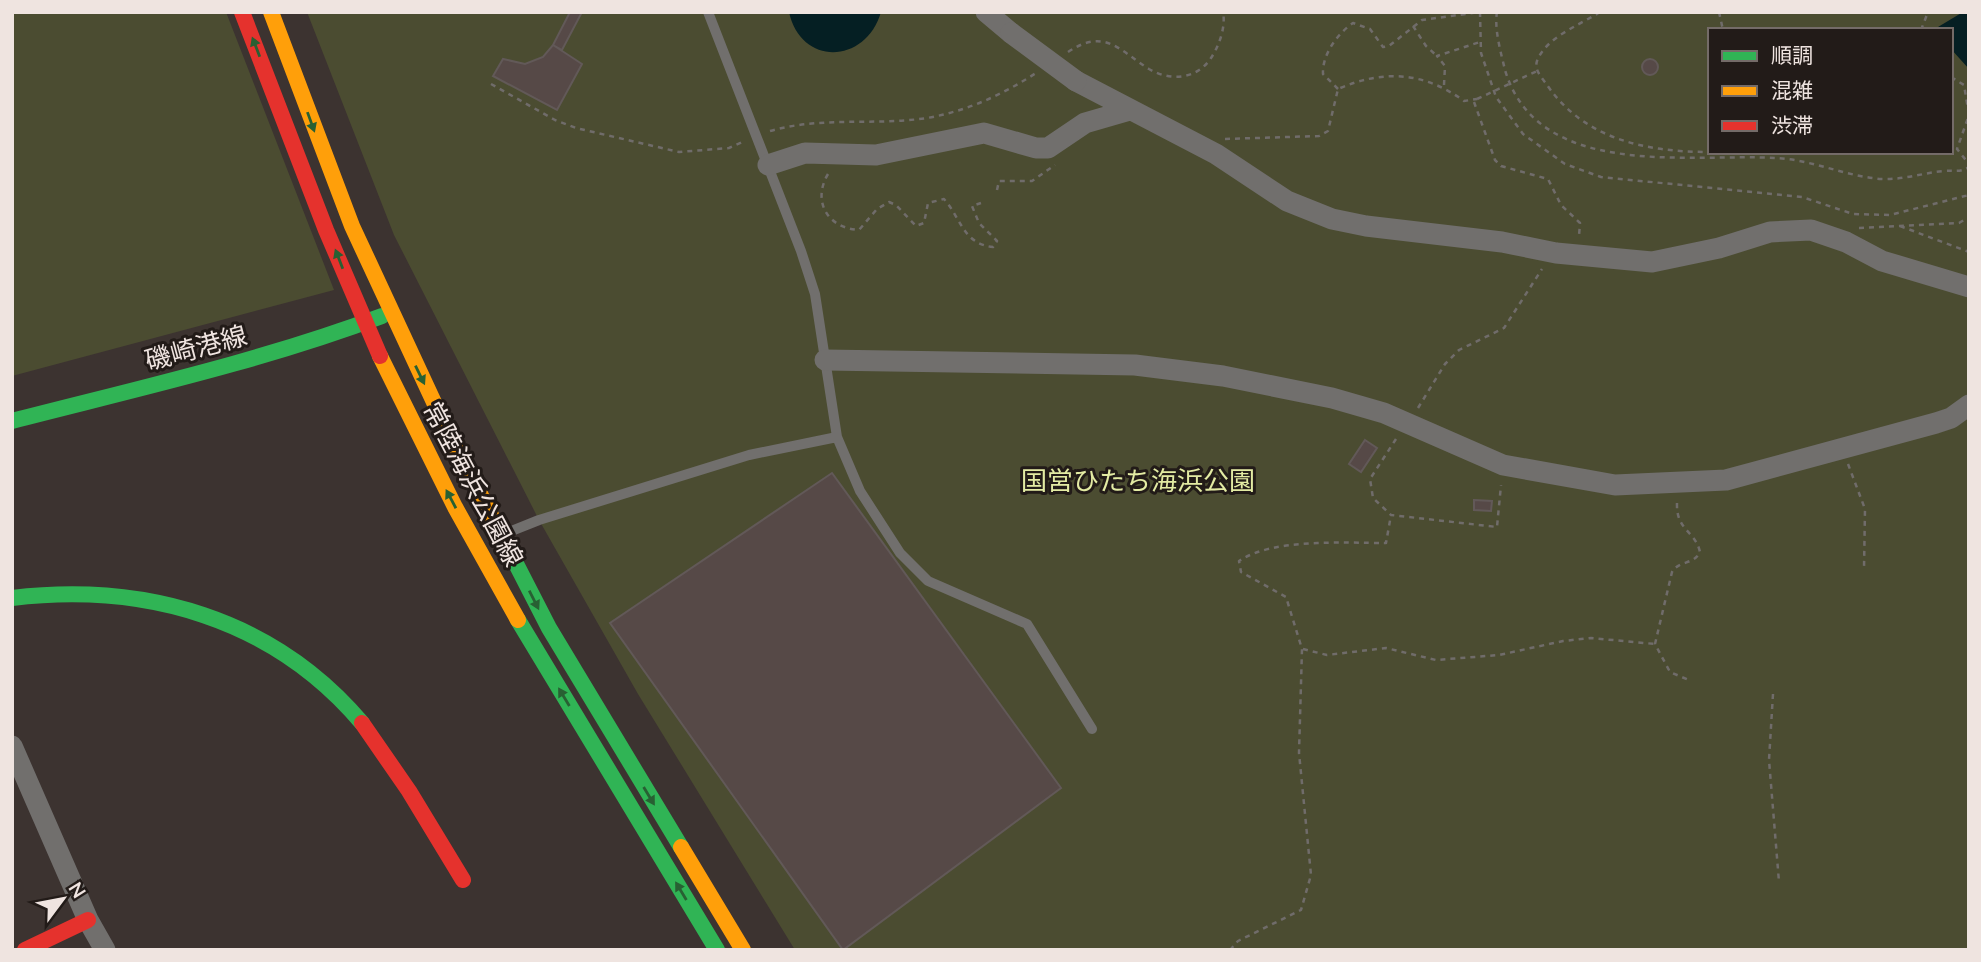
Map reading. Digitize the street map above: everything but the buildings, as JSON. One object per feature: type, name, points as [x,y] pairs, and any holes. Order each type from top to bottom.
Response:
[{"type":"main road","name":"常陸海浜公園線","points":[[242,12],[364,323],[421,442],[477,547],[716,950]]},
{"type":"main road","name":"常陸海浜公園線","points":[[271,12],[327,164],[390,314],[501,535],[592,703],[743,950]]},
{"type":"main road","name":"磯崎港線","points":[[12,421],[249,360],[321,339],[390,314]]},
{"type":"main road","points":[[12,598],[68,593],[154,601],[202,614],[244,631],[282,653],[318,679],[347,707],[379,746],[463,880]]},
{"type":"main road","points":[[25,950],[88,920]]},
{"type":"street","points":[[986,12],[1076,81],[1216,154],[1287,201],[1332,219],[1366,226],[1652,262],[1719,248],[1770,232],[1811,230],[1826,234],[1882,261],[1969,287]]},
{"type":"street","points":[[768,165],[805,153],[853,155],[902,151],[984,133],[1036,148],[1048,148],[1061,142],[1085,123],[1130,110]]},
{"type":"street","points":[[825,360],[1135,365],[1223,376],[1332,398],[1384,413],[1503,465],[1615,485],[1702,484],[1754,475],[1936,423],[1951,418],[1969,405]]},
{"type":"street","points":[[12,746],[88,920],[105,950]]},
{"type":"lane","points":[[708,12],[815,295],[837,437],[860,491],[900,554],[928,581],[1027,624],[1092,729]]},
{"type":"lane","points":[[501,535],[539,520],[749,455],[837,437]]},
{"type":"path","points":[[1065,54],[1083,44],[1102,41],[1120,46],[1148,69],[1165,77],[1186,77],[1204,68],[1218,48],[1223,12]]},
{"type":"path","points":[[1338,89],[1323,74],[1323,65],[1345,28],[1353,23],[1362,24],[1383,47],[1390,46],[1413,26],[1428,19],[1480,12],[1480,42],[1496,97],[1523,134],[1565,164],[1601,177],[1802,197],[1853,214],[1890,215],[1969,195]]},
{"type":"path","points":[[1497,12],[1504,63],[1520,101],[1548,129],[1572,142],[1663,159],[1778,158],[1878,178],[1904,180],[1944,171],[1961,172],[1969,165],[1953,147]]},
{"type":"path","points":[[1518,12],[1532,12]]},
{"type":"path","points":[[1600,12],[1549,42],[1536,63],[1537,71],[1556,98],[1577,118],[1604,134],[1633,146],[1708,152]]},
{"type":"path","points":[[1413,26],[1445,66],[1444,87]]},
{"type":"path","points":[[1437,56],[1480,42]]},
{"type":"path","points":[[1338,89],[1368,78],[1404,75],[1444,87],[1464,102],[1475,101],[1537,71]]},
{"type":"path","points":[[491,84],[555,120],[576,128],[679,152],[729,148],[773,130],[834,120],[925,118],[950,113],[983,103],[1039,72]]},
{"type":"path","points":[[1953,78],[1964,85],[1969,115],[1957,149]]},
{"type":"path","points":[[1216,154],[1226,137],[1319,136],[1328,131],[1338,89]]},
{"type":"path","points":[[1412,417],[1445,364],[1459,350],[1504,328],[1532,280],[1580,235],[1580,223],[1561,205],[1553,184],[1548,179],[1501,166],[1495,160],[1475,101]]},
{"type":"path","points":[[997,190],[999,181],[1032,181],[1046,175],[1057,164],[1061,142]]},
{"type":"path","points":[[853,155],[827,174],[820,189],[822,204],[831,220],[845,229],[859,230],[877,209],[889,202],[897,205],[916,226],[924,223],[928,216],[928,204],[944,199],[958,224],[970,237],[982,246],[993,247],[997,241],[972,214],[972,206],[981,203]]},
{"type":"path","points":[[1826,234],[1834,229],[1959,223],[1969,217]]},
{"type":"path","points":[[1898,225],[1969,252]]},
{"type":"path","points":[[1402,430],[1370,479],[1373,498],[1391,515],[1497,527],[1502,474]]},
{"type":"path","points":[[1846,458],[1864,509],[1864,569]]},
{"type":"path","points":[[1677,499],[1678,521],[1697,542],[1700,552],[1693,561],[1680,565],[1672,572],[1655,644],[1670,672],[1691,681]]},
{"type":"path","points":[[1230,950],[1238,941],[1301,910],[1310,887],[1311,865],[1306,852],[1299,753],[1302,649],[1286,597],[1241,572],[1239,561],[1251,553],[1285,546],[1386,543],[1391,515]]},
{"type":"path","points":[[1302,649],[1327,655],[1386,648],[1436,660],[1499,655],[1563,640],[1591,638],[1655,644]]},
{"type":"path","points":[[1773,694],[1769,760],[1779,882]]},
{"type":"green space","points":[[12,12],[226,12],[334,290],[12,376]]},
{"type":"green space","name":"国営ひたち海浜公園","points":[[307,12],[1969,12],[1969,950],[795,950],[638,694],[539,520],[394,235]]},
{"type":"water","points":[[789,12],[881,12],[873,29],[862,42],[834,52],[819,50],[806,43],[796,30]]},
{"type":"water","points":[[1963,12],[1969,12],[1969,69],[1953,51],[1953,28],[1938,27]]},
{"type":"traffic: fast","points":[[12,421],[245,361],[382,316]]},
{"type":"traffic: fast","points":[[512,556],[549,628],[681,847]]},
{"type":"traffic: fast","points":[[12,598],[62,594],[110,596],[158,603],[204,615],[247,633],[288,657],[327,687],[362,723]]},
{"type":"traffic: fast","points":[[518,620],[717,950]]},
{"type":"traffic: slow","points":[[271,12],[352,226],[445,426],[512,556]]},
{"type":"traffic: slow","points":[[380,356],[455,507],[518,620]]},
{"type":"traffic: slow","points":[[681,847],[743,950]]},
{"type":"traffic: jam","points":[[242,12],[326,230],[380,356]]},
{"type":"traffic: jam","points":[[362,723],[409,791],[463,880]]},
{"type":"traffic: jam","points":[[25,950],[88,920]]}]
